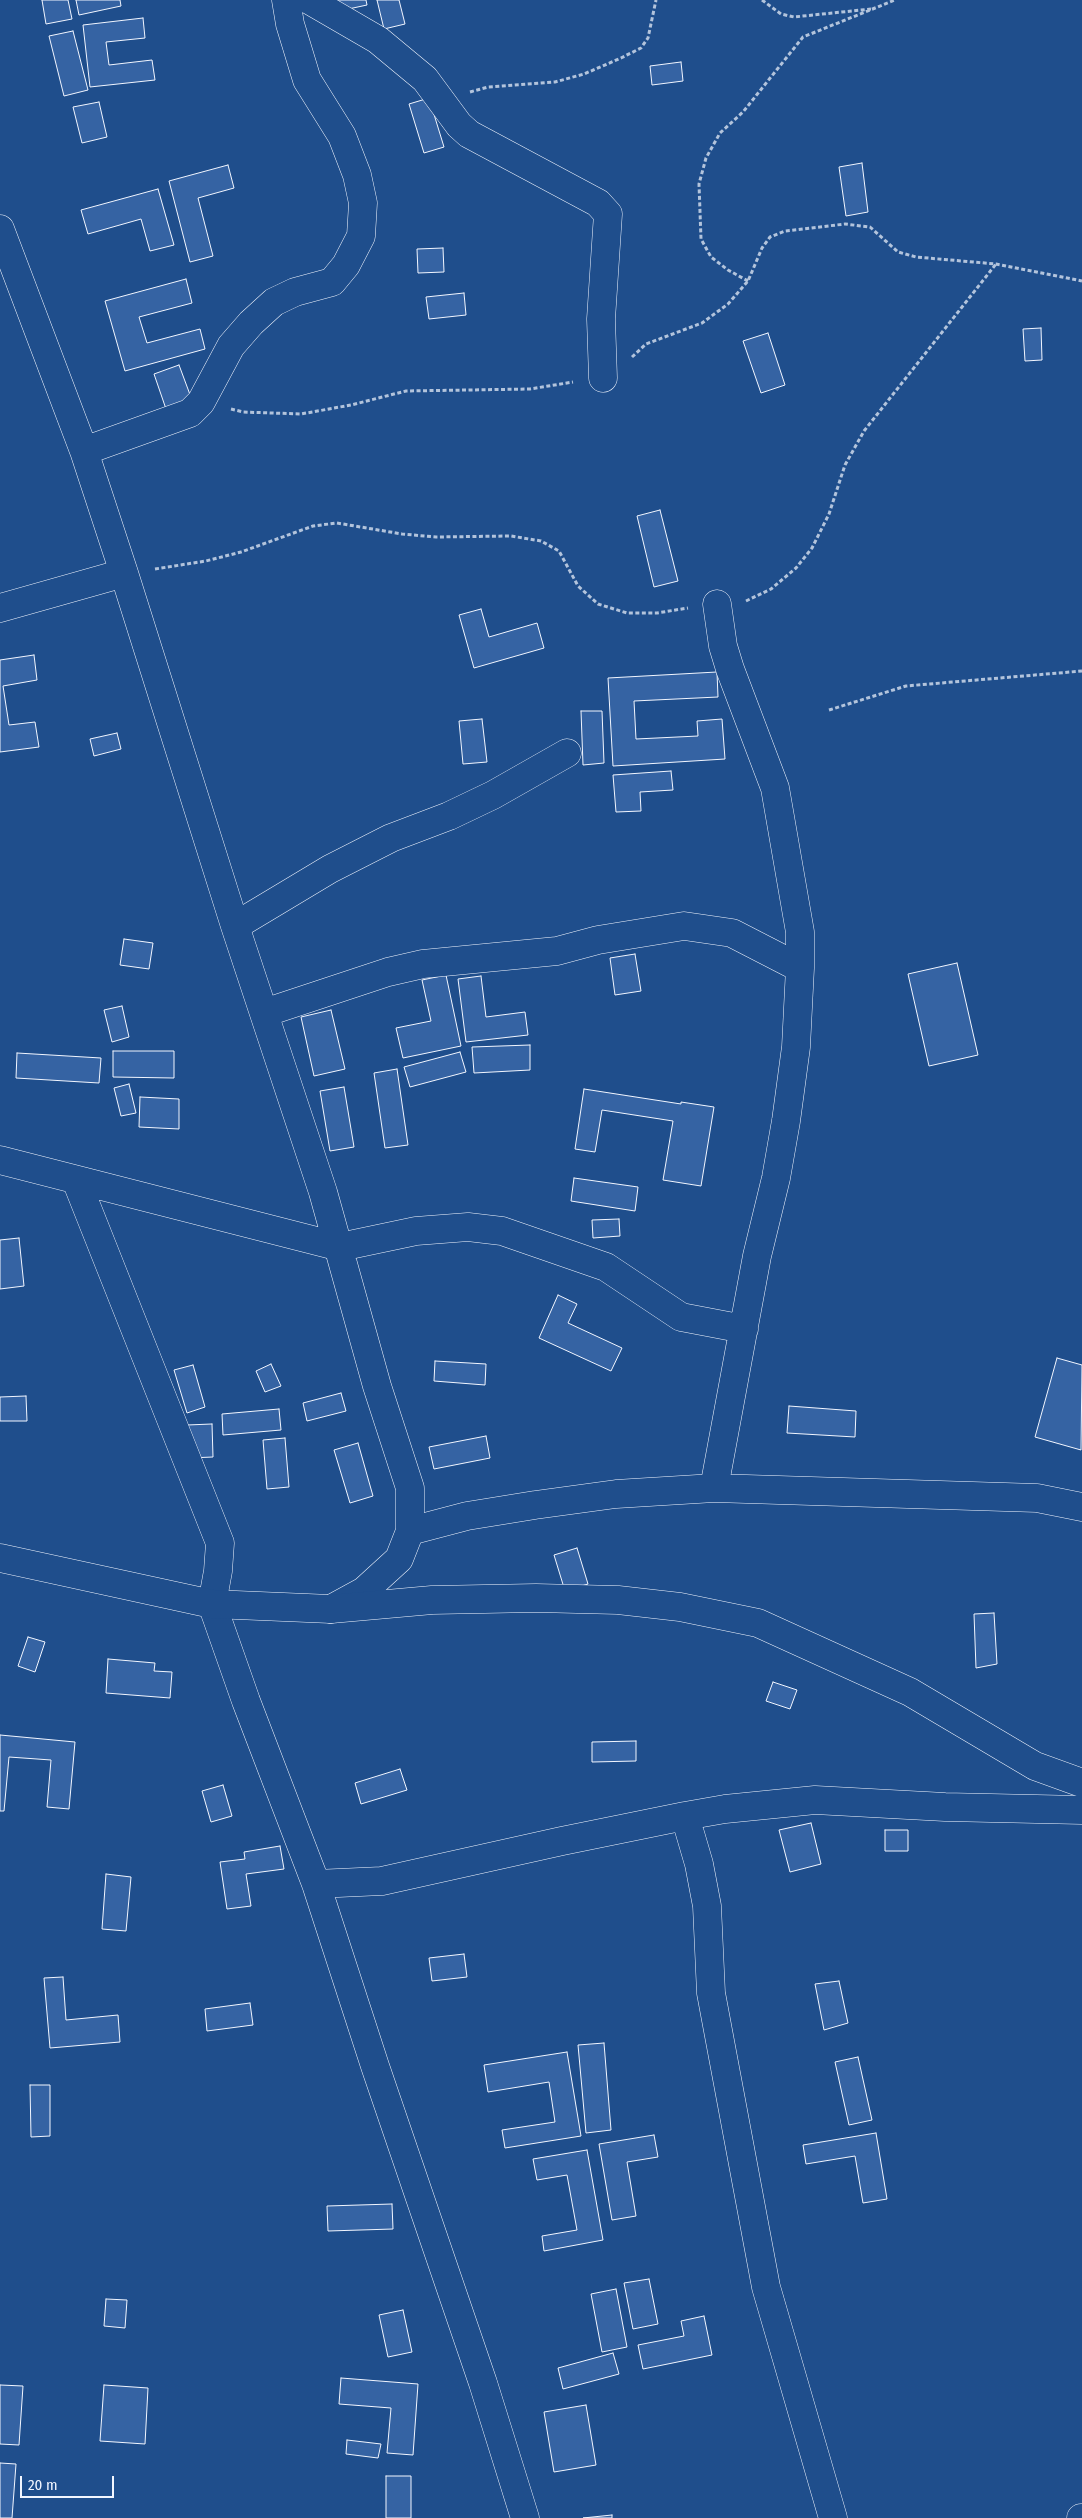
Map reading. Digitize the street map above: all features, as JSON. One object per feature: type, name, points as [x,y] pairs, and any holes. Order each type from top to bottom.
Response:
[{"type":"street","points":[[84,451],[190,412],[201,402],[231,346],[251,323],[274,302],[295,292],[332,282],[346,265],[361,236],[363,203],[357,175],[342,136],[307,80],[290,24],[286,0]]},
{"type":"street","points":[[310,0],[378,40],[425,79],[449,109],[458,126],[469,134],[598,203],[608,214],[601,319],[603,378]]},
{"type":"street","points":[[1,236],[84,451],[124,573],[235,926],[340,1247],[377,1386],[410,1488],[410,1531],[400,1559],[364,1591],[331,1609]]},
{"type":"street","points":[[0,608],[124,573]]},
{"type":"street","points":[[714,1488],[756,1256],[776,1178],[786,1121],[796,1047],[800,968],[800,932],[775,788],[730,670],[717,604]]},
{"type":"street","points":[[235,926],[330,869],[391,838],[449,816],[493,795],[567,753]]},
{"type":"street","points":[[264,1012],[388,972],[423,964],[557,951],[598,940],[684,926],[732,933],[800,968]]},
{"type":"street","points":[[0,1160],[340,1247],[416,1231],[468,1227],[502,1231],[606,1267],[681,1317],[744,1329]]},
{"type":"street","points":[[76,1180],[220,1543],[218,1570],[212,1604],[246,1701],[316,1884],[378,2076],[483,2383],[525,2518]]},
{"type":"street","points":[[410,1531],[467,1516],[544,1504],[616,1494],[714,1488],[1037,1498],[1082,1507]]},
{"type":"street","points":[[0,1558],[212,1604],[331,1609],[432,1600],[536,1598],[600,1600],[680,1607],[758,1623],[910,1692],[1035,1766],[1082,1783]]},
{"type":"street","points":[[316,1884],[382,1881],[562,1840],[686,1816],[725,1809],[815,1800],[945,1807],[1082,1810]]},
{"type":"street","points":[[686,1816],[708,1906],[711,1993],[766,2287],[833,2518]]},
{"type":"path","points":[[449,109],[457,100],[477,88],[555,82],[584,74],[641,48],[648,38],[656,0]]},
{"type":"path","points":[[762,0],[781,14],[794,17],[877,9]]},
{"type":"path","points":[[748,281],[728,270],[712,257],[702,239],[699,184],[706,158],[720,133],[743,112],[803,37],[877,9],[894,0]]},
{"type":"path","points":[[201,402],[243,412],[301,414],[351,405],[406,390],[530,389],[603,378],[629,360],[646,344],[702,323],[728,304],[748,281],[762,248],[770,237],[785,232],[845,224],[870,226],[898,252],[916,257],[996,264],[1082,281]]},
{"type":"path","points":[[124,573],[206,561],[241,552],[313,526],[338,523],[402,534],[436,537],[511,536],[541,541],[559,551],[578,586],[598,604],[627,613],[657,613],[717,604],[741,604],[771,589],[796,568],[812,548],[828,514],[845,465],[864,431],[996,264]]},
{"type":"path","points":[[829,710],[906,686],[1082,671]]},
{"type":"building","points":[[42,0],[68,0],[72,19],[46,24]]},
{"type":"building","points":[[76,0],[120,0],[121,6],[79,15]]},
{"type":"building","points":[[337,0],[366,0],[367,5],[339,11]]},
{"type":"building","points":[[377,0],[399,0],[405,24],[384,29]]},
{"type":"building","points":[[143,18],[145,38],[106,42],[109,65],[152,60],[155,80],[90,87],[83,25]]},
{"type":"building","points":[[73,31],[88,90],[64,96],[49,36]]},
{"type":"building","points":[[681,62],[683,81],[652,85],[650,66]]},
{"type":"building","points":[[429,98],[444,147],[424,153],[409,104]]},
{"type":"building","points":[[99,102],[107,137],[82,143],[73,107]]},
{"type":"building","points":[[862,163],[868,212],[846,216],[839,167]]},
{"type":"building","points":[[228,165],[234,188],[198,198],[213,256],[190,262],[169,181]]},
{"type":"building","points":[[158,189],[174,245],[150,251],[141,219],[88,234],[81,210]]},
{"type":"building","points":[[443,248],[444,272],[418,273],[417,249]]},
{"type":"building","points":[[186,279],[192,303],[139,317],[147,343],[200,329],[205,349],[125,371],[105,301]]},
{"type":"building","points":[[464,293],[466,315],[429,319],[426,297]]},
{"type":"building","points":[[1041,328],[1042,360],[1025,361],[1023,329]]},
{"type":"building","points":[[768,333],[785,385],[761,393],[743,341]]},
{"type":"building","points":[[179,365],[192,400],[166,409],[154,374]]},
{"type":"building","points":[[660,510],[678,581],[654,587],[637,516]]},
{"type":"building","points":[[481,609],[489,637],[537,623],[544,648],[474,668],[459,615]]},
{"type":"building","points":[[34,655],[37,680],[3,686],[9,725],[35,722],[39,747],[0,752],[0,660]]},
{"type":"building","points":[[717,672],[718,697],[634,701],[636,739],[698,736],[697,721],[722,719],[725,759],[613,766],[608,678]]},
{"type":"building","points":[[581,711],[602,711],[604,763],[583,765]]},
{"type":"building","points":[[482,719],[487,762],[463,764],[459,721]]},
{"type":"building","points":[[117,733],[121,749],[94,756],[90,739]]},
{"type":"building","points":[[671,771],[673,790],[640,792],[641,811],[616,812],[613,775]]},
{"type":"building","points":[[124,939],[153,943],[149,969],[120,965]]},
{"type":"building","points":[[635,954],[641,991],[615,995],[610,958]]},
{"type":"building","points":[[957,963],[978,1055],[929,1066],[908,974]]},
{"type":"building","points":[[446,975],[461,1046],[403,1058],[396,1028],[431,1021],[422,980]]},
{"type":"building","points":[[481,976],[486,1017],[525,1012],[528,1035],[466,1042],[458,979]]},
{"type":"building","points":[[122,1006],[129,1037],[112,1042],[104,1010]]},
{"type":"building","points":[[331,1010],[345,1069],[314,1076],[301,1017]]},
{"type":"building","points":[[530,1045],[530,1070],[474,1073],[472,1047]]},
{"type":"building","points":[[113,1051],[174,1051],[174,1078],[113,1077]]},
{"type":"building","points":[[460,1052],[466,1072],[410,1087],[404,1067]]},
{"type":"building","points":[[17,1053],[101,1058],[99,1083],[16,1078]]},
{"type":"building","points":[[397,1069],[408,1145],[385,1148],[374,1073]]},
{"type":"building","points":[[129,1084],[136,1113],[121,1116],[114,1088]]},
{"type":"building","points":[[344,1087],[354,1147],[330,1151],[320,1091]]},
{"type":"building","points":[[584,1089],[681,1104],[681,1102],[714,1107],[701,1186],[663,1180],[673,1121],[602,1110],[595,1152],[575,1149]]},
{"type":"building","points":[[140,1097],[179,1099],[179,1129],[139,1127]]},
{"type":"building","points":[[574,1178],[638,1187],[635,1211],[571,1201]]},
{"type":"building","points":[[619,1219],[620,1236],[593,1238],[592,1220]]},
{"type":"building","points":[[19,1238],[24,1286],[0,1289],[0,1240]]},
{"type":"building","points":[[558,1295],[577,1304],[568,1323],[622,1348],[611,1371],[539,1338]]},
{"type":"building","points":[[1057,1358],[1082,1365],[1081,1450],[1035,1437]]},
{"type":"building","points":[[435,1361],[486,1364],[485,1385],[434,1381]]},
{"type":"building","points":[[271,1364],[281,1386],[265,1392],[256,1371]]},
{"type":"building","points":[[193,1365],[205,1407],[187,1413],[174,1370]]},
{"type":"building","points":[[341,1393],[346,1411],[307,1421],[303,1403]]},
{"type":"building","points":[[26,1396],[27,1421],[0,1421],[0,1397]]},
{"type":"building","points":[[789,1406],[856,1411],[855,1437],[787,1433]]},
{"type":"building","points":[[279,1409],[281,1430],[223,1435],[222,1414]]},
{"type":"building","points":[[212,1424],[213,1457],[189,1458],[187,1425]]},
{"type":"building","points":[[486,1436],[490,1458],[434,1469],[429,1447]]},
{"type":"building","points":[[285,1438],[289,1487],[267,1489],[263,1440]]},
{"type":"building","points":[[358,1443],[373,1496],[350,1503],[334,1450]]},
{"type":"building","points":[[577,1548],[588,1584],[565,1591],[554,1555]]},
{"type":"building","points":[[994,1613],[997,1664],[976,1668],[974,1614]]},
{"type":"building","points":[[28,1637],[45,1642],[35,1672],[18,1666]]},
{"type":"building","points":[[108,1659],[155,1663],[154,1671],[172,1672],[170,1698],[106,1693]]},
{"type":"building","points":[[773,1682],[797,1690],[790,1709],[766,1701]]},
{"type":"building","points":[[0,1735],[75,1742],[69,1809],[47,1807],[51,1760],[9,1757],[4,1811],[0,1811]]},
{"type":"building","points":[[636,1741],[636,1761],[592,1762],[592,1742]]},
{"type":"building","points":[[400,1769],[407,1790],[361,1804],[355,1783]]},
{"type":"building","points":[[223,1785],[232,1816],[211,1822],[202,1791]]},
{"type":"building","points":[[811,1823],[821,1864],[790,1872],[779,1830]]},
{"type":"building","points":[[885,1830],[908,1830],[908,1851],[885,1851]]},
{"type":"building","points":[[280,1846],[284,1869],[246,1874],[251,1906],[227,1909],[220,1862],[245,1859],[244,1852]]},
{"type":"building","points":[[106,1874],[131,1877],[126,1931],[102,1929]]},
{"type":"building","points":[[464,1954],[467,1977],[432,1981],[429,1958]]},
{"type":"building","points":[[63,1977],[66,2020],[118,2015],[120,2042],[50,2048],[44,1978]]},
{"type":"building","points":[[839,1981],[848,2023],[824,2030],[815,1984]]},
{"type":"building","points":[[250,2003],[253,2025],[207,2031],[205,2009]]},
{"type":"building","points":[[604,2043],[611,2130],[586,2133],[578,2045]]},
{"type":"building","points":[[567,2052],[581,2136],[505,2148],[502,2130],[555,2122],[549,2082],[488,2092],[484,2065]]},
{"type":"building","points":[[858,2057],[872,2120],[849,2125],[835,2062]]},
{"type":"building","points":[[30,2085],[50,2085],[50,2136],[31,2137]]},
{"type":"building","points":[[876,2133],[887,2199],[863,2203],[855,2156],[806,2164],[803,2145]]},
{"type":"building","points":[[654,2135],[658,2157],[627,2162],[636,2216],[612,2220],[599,2144]]},
{"type":"building","points":[[587,2150],[603,2240],[544,2251],[542,2236],[577,2230],[567,2175],[537,2180],[533,2159]]},
{"type":"building","points":[[392,2204],[393,2229],[328,2231],[327,2206]]},
{"type":"building","points":[[649,2279],[658,2324],[633,2329],[624,2283]]},
{"type":"building","points":[[616,2289],[627,2347],[602,2352],[591,2294]]},
{"type":"building","points":[[106,2299],[127,2300],[125,2328],[104,2326]]},
{"type":"building","points":[[403,2310],[412,2352],[388,2357],[379,2315]]},
{"type":"building","points":[[704,2316],[712,2355],[643,2369],[638,2345],[684,2336],[681,2321]]},
{"type":"building","points":[[613,2353],[619,2374],[563,2389],[558,2368]]},
{"type":"building","points":[[341,2378],[418,2384],[413,2455],[387,2453],[391,2408],[339,2404]]},
{"type":"building","points":[[0,2385],[23,2386],[19,2445],[0,2444]]},
{"type":"building","points":[[104,2385],[148,2388],[145,2444],[100,2441]]},
{"type":"building","points":[[586,2405],[596,2465],[554,2472],[544,2412]]},
{"type":"building","points":[[347,2440],[381,2444],[378,2458],[346,2454]]},
{"type":"building","points":[[0,2463],[16,2464],[12,2518],[0,2518]]},
{"type":"building","points":[[386,2476],[411,2476],[411,2518],[386,2518]]},
{"type":"building","points":[[612,2515],[612,2518],[583,2518]]}]
